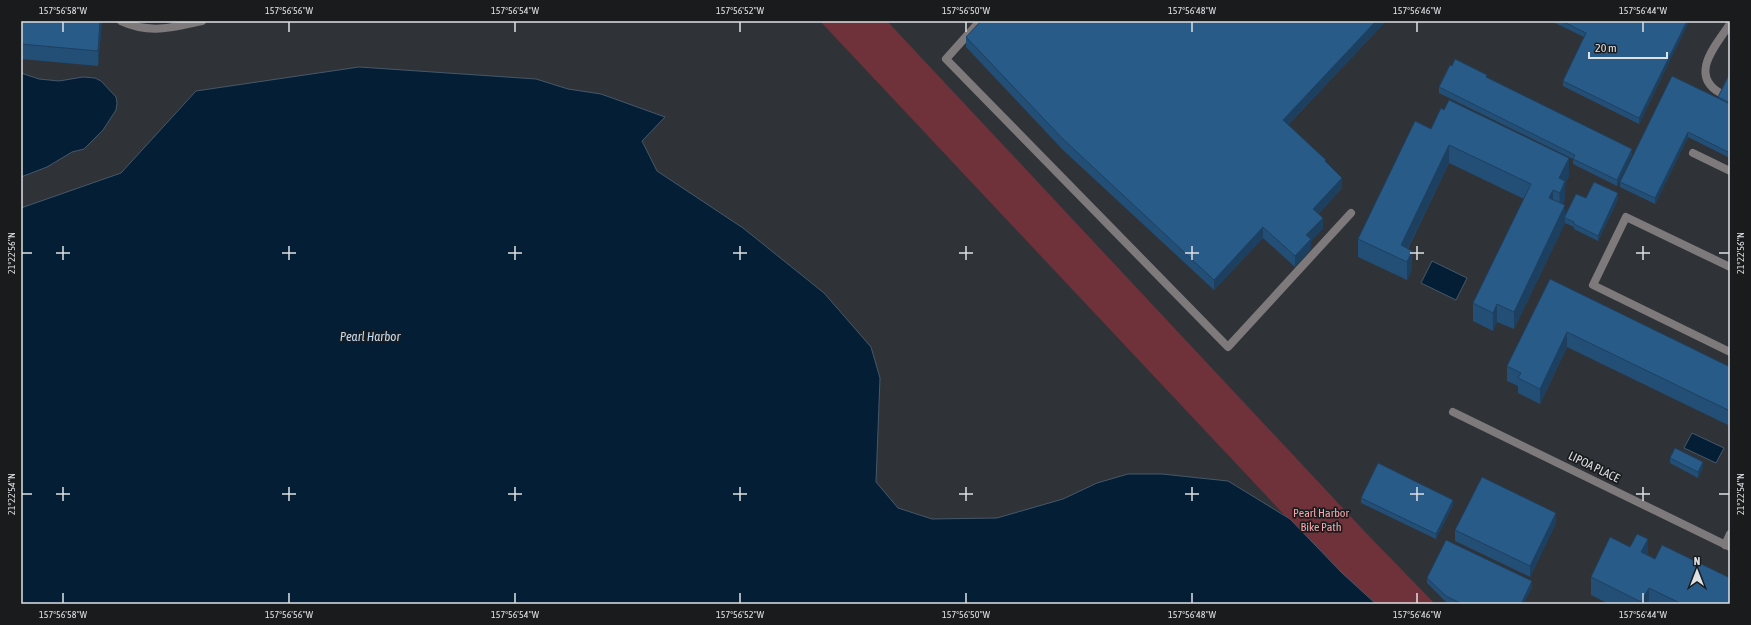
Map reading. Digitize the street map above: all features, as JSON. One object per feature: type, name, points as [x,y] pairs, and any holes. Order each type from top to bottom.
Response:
[{"type":"street","points":[[120,21],[132,26],[166,30],[202,21]]},
{"type":"street","points":[[980,21],[946,59],[1228,347],[1351,213]]},
{"type":"street","points":[[1722,94],[1710,85],[1705,67],[1708,56],[1730,24]]},
{"type":"street","points":[[1693,153],[1730,170]]},
{"type":"street","points":[[1730,267],[1626,217],[1593,285],[1730,352]]},
{"type":"street","name":"LIPOA PLACE","points":[[1453,412],[1728,546],[1730,534]]},
{"type":"green space","name":"Pearl Harbor Bike Path","points":[[820,21],[887,21],[1368,535],[1435,604],[1368,604]]},
{"type":"water","name":"Pearl Harbor","points":[[359,67],[536,79],[568,89],[601,94],[665,117],[642,141],[657,171],[743,228],[824,293],[871,347],[880,378],[876,482],[898,508],[932,519],[997,518],[1063,499],[1097,483],[1128,474],[1162,474],[1228,481],[1290,519],[1342,573],[1376,604],[21,604],[21,208],[121,173],[196,91]]},
{"type":"water","points":[[21,73],[39,79],[59,81],[83,77],[95,78],[101,81],[116,97],[117,103],[116,110],[103,130],[84,149],[72,152],[47,167],[21,177]]},
{"type":"water","points":[[1432,261],[1467,278],[1456,300],[1421,283]]},
{"type":"water","points":[[1692,433],[1724,448],[1716,463],[1684,448]]},
{"type":"building","points":[[21,21],[100,21],[98,51],[21,44]]},
{"type":"building","points":[[981,21],[1376,21],[1283,120],[1326,160],[1325,161],[1342,178],[1313,209],[1323,218],[1306,235],[1311,239],[1295,256],[1263,227],[1214,280],[1063,139],[966,37]]},
{"type":"building","points":[[1562,21],[1687,21],[1639,118],[1563,81],[1586,33]]},
{"type":"building","points":[[1455,59],[1487,75],[1486,77],[1632,149],[1617,180],[1573,159],[1575,155],[1439,87],[1450,65],[1452,66]]},
{"type":"building","points":[[1730,73],[1730,103],[1718,97]]},
{"type":"building","points":[[1672,76],[1730,104],[1730,153],[1688,132],[1655,198],[1620,182]]},
{"type":"building","points":[[1449,100],[1569,158],[1559,178],[1565,181],[1560,193],[1553,190],[1549,198],[1565,205],[1514,312],[1497,304],[1493,313],[1473,303],[1531,184],[1449,145],[1401,245],[1412,251],[1407,262],[1358,239],[1415,121],[1431,129],[1441,108],[1444,110]]},
{"type":"building","points":[[1594,182],[1618,193],[1598,236],[1565,218],[1576,194],[1586,198]]},
{"type":"building","points":[[1550,279],[1730,367],[1730,411],[1567,332],[1540,389],[1518,378],[1521,373],[1507,366]]},
{"type":"building","points":[[1675,448],[1703,462],[1698,472],[1670,458]]},
{"type":"building","points":[[1378,463],[1453,500],[1436,534],[1361,498]]},
{"type":"building","points":[[1482,477],[1556,513],[1530,566],[1455,530]]},
{"type":"building","points":[[1637,534],[1648,539],[1641,552],[1655,559],[1662,545],[1730,578],[1730,604],[1682,604],[1649,588],[1641,602],[1591,577],[1610,537],[1630,547]]},
{"type":"building","points":[[1446,540],[1532,581],[1521,604],[1462,604],[1446,596],[1427,578]]}]
